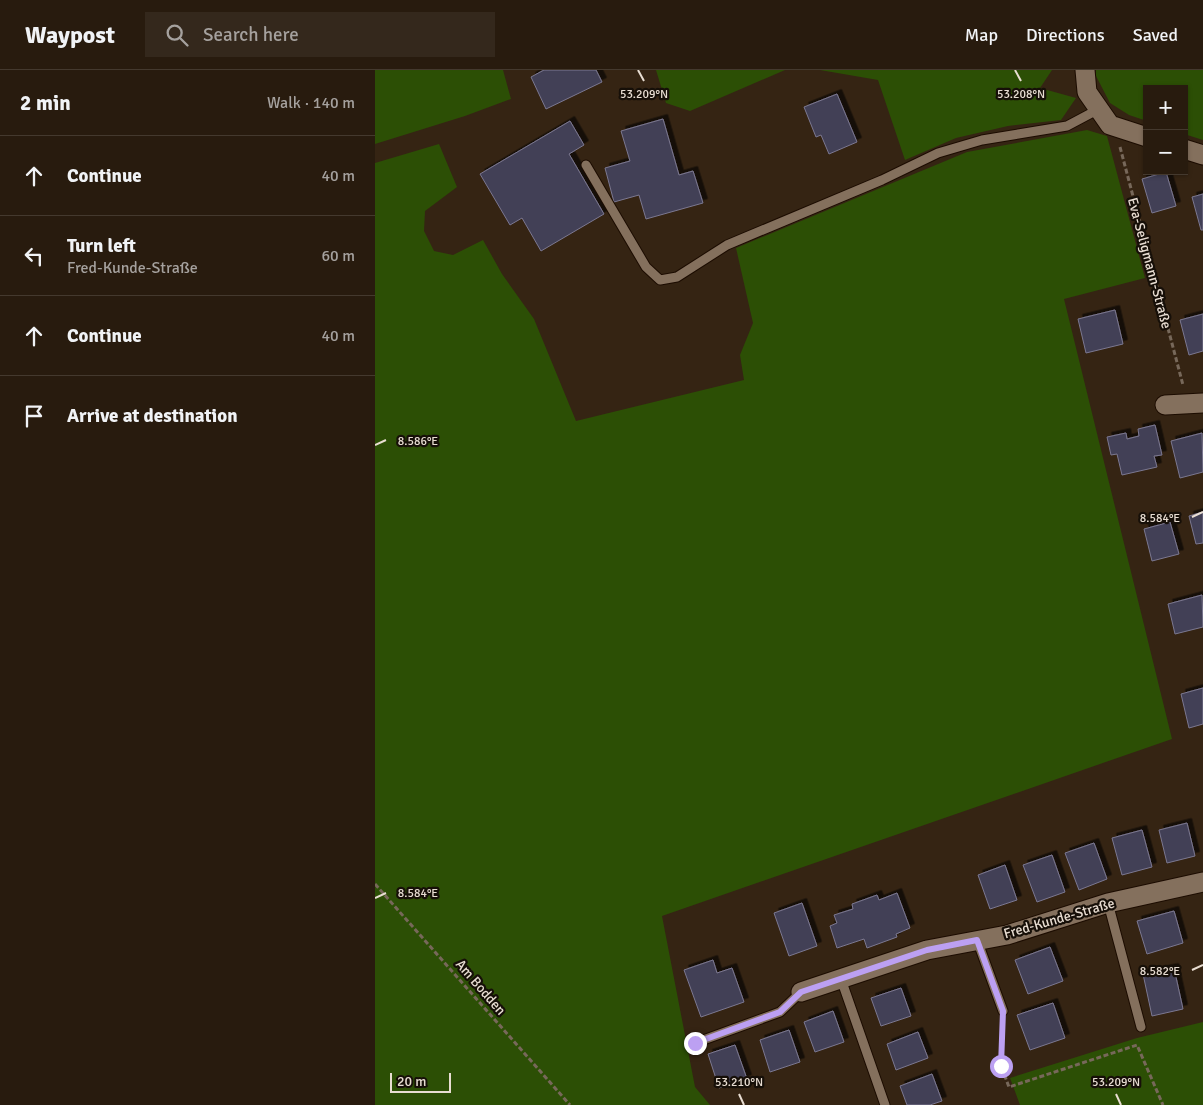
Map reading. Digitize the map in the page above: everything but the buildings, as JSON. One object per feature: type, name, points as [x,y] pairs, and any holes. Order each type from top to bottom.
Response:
[{"type":"street","points":[[1085,70],[1087,92],[1110,125],[1143,136]]},
{"type":"street","points":[[1188,150],[1203,156]]},
{"type":"street","points":[[1165,405],[1195,403]]},
{"type":"street","name":"Fred-Kunde-Straße","points":[[801,992],[927,950],[1007,935],[1108,903],[1203,882]]},
{"type":"lane","points":[[586,165],[646,267],[660,280],[677,277],[727,244],[882,180],[938,153],[982,140],[1067,126],[1099,110]]},
{"type":"lane","points":[[1108,903],[1141,1027]]},
{"type":"lane","points":[[977,940],[1003,1011]]},
{"type":"lane","points":[[841,979],[885,1105]]},
{"type":"lane","points":[[695,1043],[780,1012],[801,992]]},
{"type":"path","name":"Eva-Seligmann-Straße","points":[[1110,125],[1117,137],[1195,403]]},
{"type":"path","name":"Am Bodden","points":[[375,884],[569,1105]]},
{"type":"path","points":[[1003,1011],[1001,1066],[1009,1087],[1137,1045],[1163,1105]]},
{"type":"green space","points":[[375,70],[503,70],[511,99],[465,116],[375,144]]},
{"type":"green space","points":[[656,70],[785,70],[690,111],[666,103]]},
{"type":"green space","points":[[820,70],[1052,70],[1040,88],[1076,98],[1061,120],[1008,126],[956,138],[905,160],[878,80]]},
{"type":"green space","points":[[1096,70],[1203,70],[1203,140],[1188,135],[1188,85],[1143,85],[1143,120],[1129,115],[1110,103],[1096,76]]},
{"type":"green space","points":[[1087,130],[1107,136],[1145,278],[1064,299],[1172,739],[662,916],[695,1087],[710,1105],[375,1105],[375,163],[439,144],[457,187],[425,211],[424,231],[434,251],[453,255],[483,240],[502,274],[534,319],[576,421],[744,380],[740,355],[753,323],[736,248],[967,152]]},
{"type":"green space","points":[[1203,1022],[1203,1105],[1020,1105],[1010,1078],[1137,1038]]},
{"type":"route","points":[[695,1043],[780,1012],[801,992],[927,950],[977,940],[1003,1011],[1001,1066]]}]
